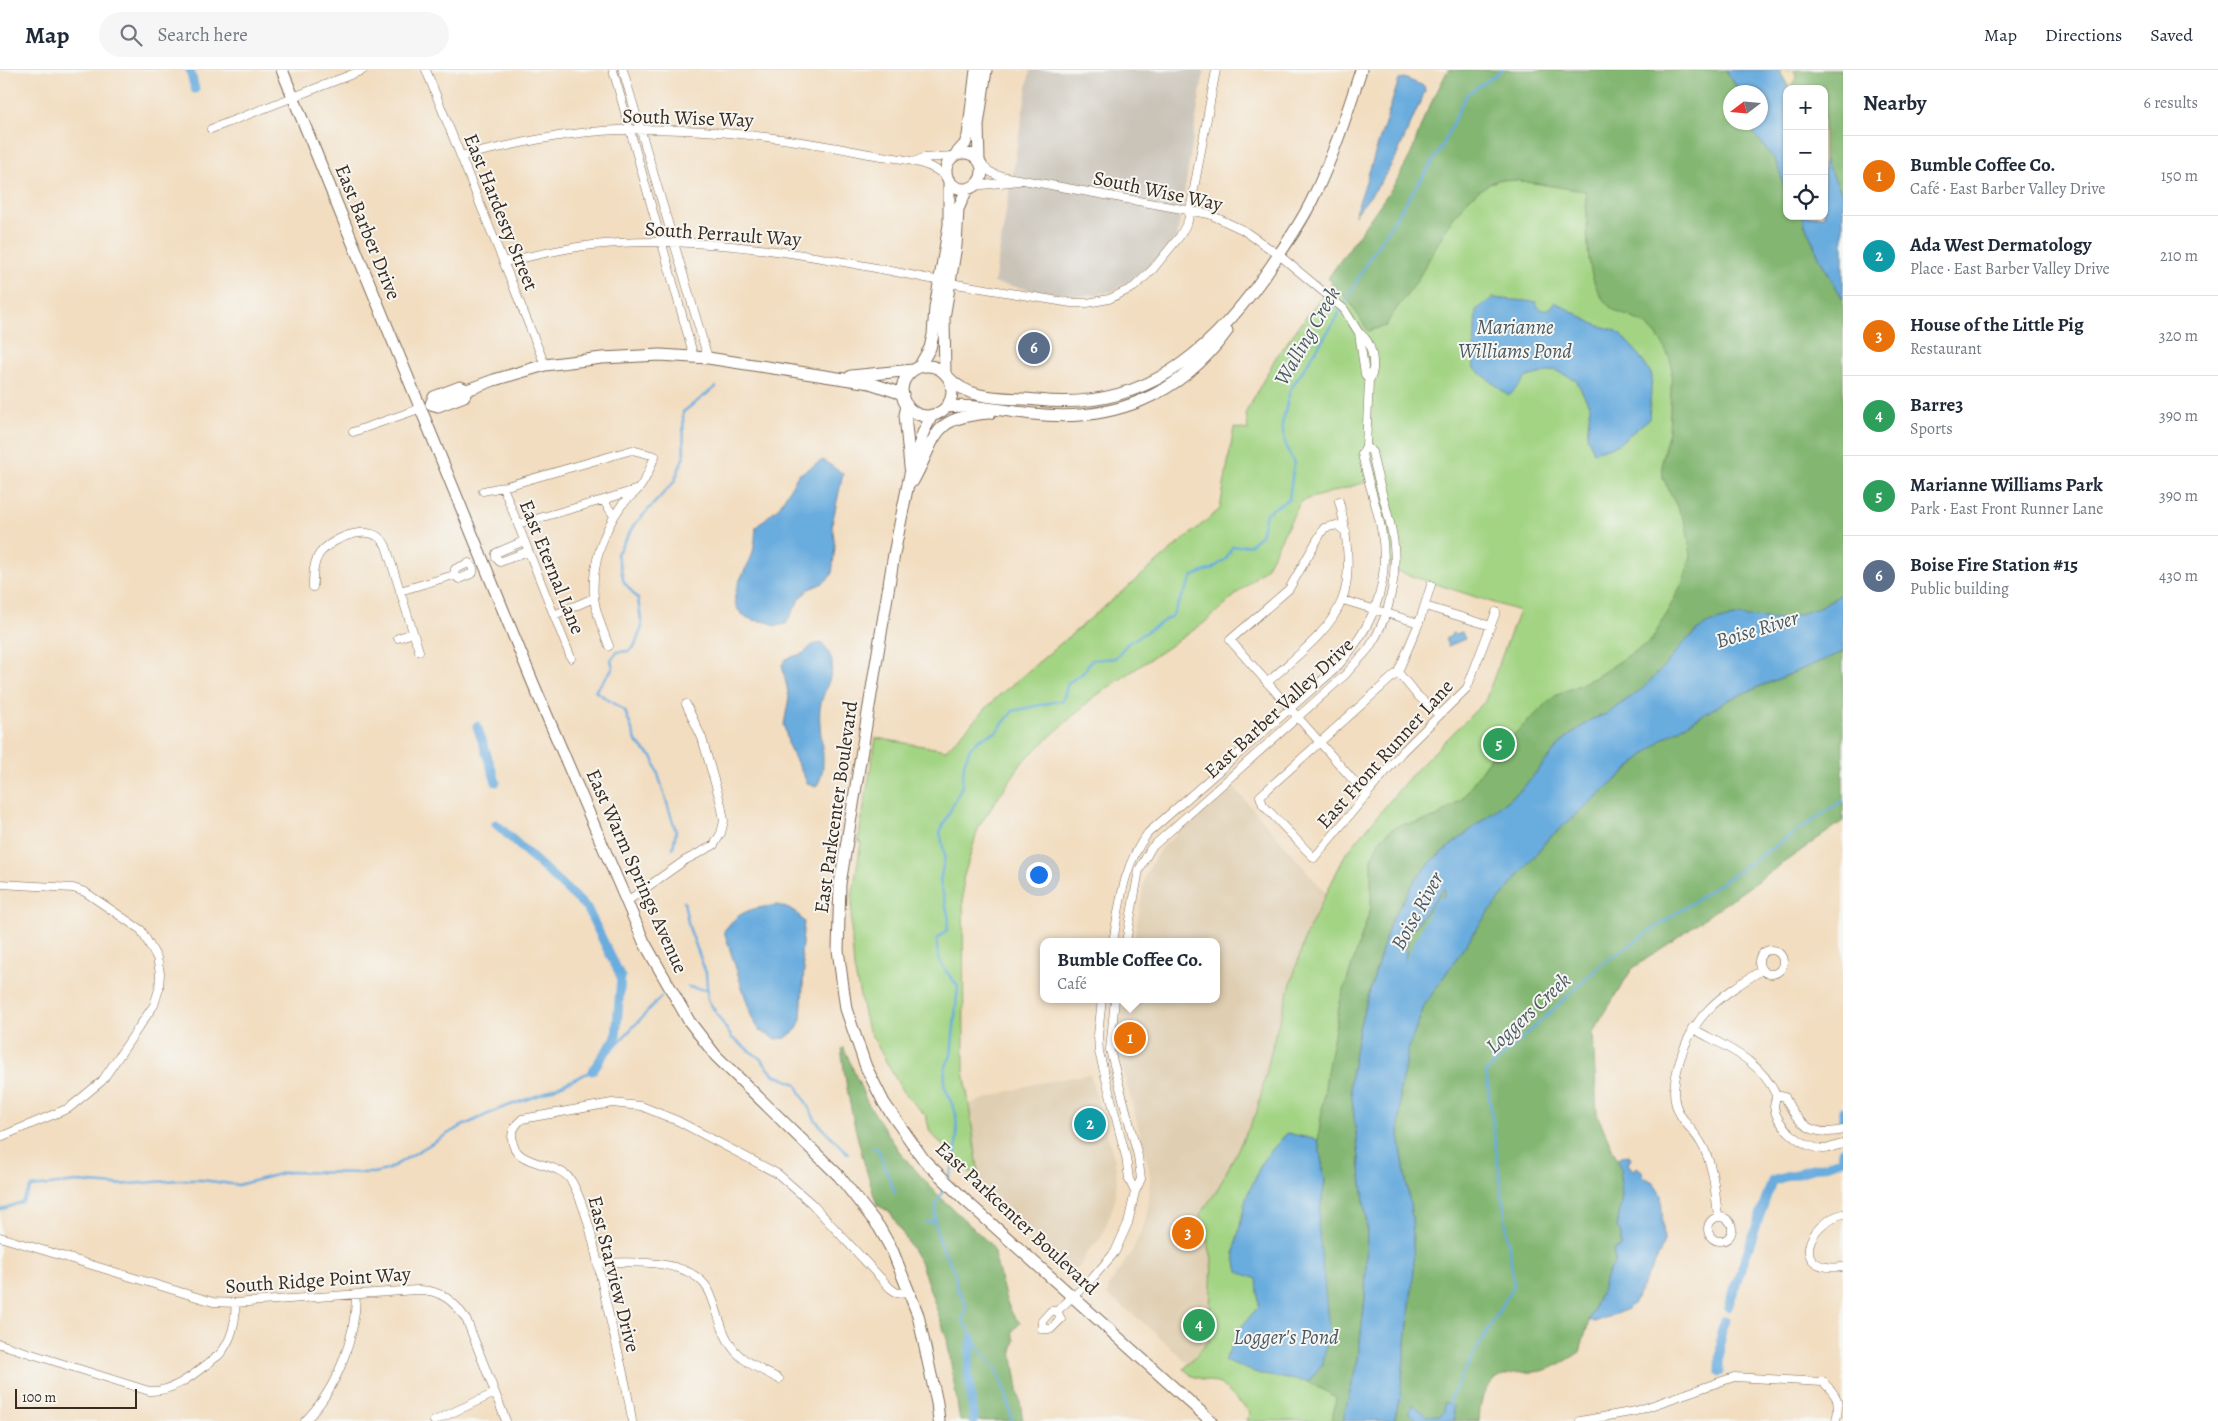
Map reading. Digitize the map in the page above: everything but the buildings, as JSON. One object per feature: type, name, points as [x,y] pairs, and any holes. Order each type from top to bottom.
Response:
[{"type":"street","name":"East Barber Drive","points":[[282,70],[419,409]]},
{"type":"street","points":[[211,129],[363,70]]},
{"type":"street","name":"East Hardesty Street","points":[[426,70],[545,366]]},
{"type":"street","points":[[613,70],[694,357]]},
{"type":"street","points":[[623,70],[708,358]]},
{"type":"street","points":[[946,407],[952,392],[946,375],[944,318],[949,225],[946,167],[965,144],[968,136],[976,70]]},
{"type":"street","points":[[905,400],[904,381],[916,369],[930,348],[945,282],[958,209],[970,188],[981,175],[978,125],[986,70]]},
{"type":"street","name":"South Perrault Way","points":[[504,262],[592,246],[675,243],[787,253],[1071,303],[1087,303],[1109,299],[1134,287],[1149,274],[1180,236],[1188,221],[1216,70]]},
{"type":"street","points":[[836,378],[933,366],[964,391],[978,395],[1050,402],[1112,397],[1152,383],[1186,362],[1231,320],[1279,255],[1313,199],[1340,136],[1361,70]]},
{"type":"street","name":"South Wise Way","points":[[461,156],[566,134],[630,131],[700,132],[794,139],[914,162],[938,169],[948,180]]},
{"type":"street","points":[[954,155],[969,154],[979,162]]},
{"type":"street","name":"South Wise Way","points":[[914,162],[923,158],[954,155]]},
{"type":"street","name":"South Wise Way","points":[[979,162],[996,175],[1190,211],[1223,219],[1243,230],[1279,255]]},
{"type":"street","points":[[948,180],[958,188],[970,188]]},
{"type":"street","name":"South Wise Way","points":[[970,188],[1022,180]]},
{"type":"street","name":"East Barber Valley Drive","points":[[1113,938],[1126,874],[1134,852],[1141,842],[1148,833],[1290,709],[1351,652],[1363,635],[1375,610],[1381,591],[1384,550],[1381,529],[1362,454],[1366,446],[1369,381],[1365,374],[1359,333],[1344,309],[1279,255]]},
{"type":"street","points":[[353,432],[431,404],[434,397],[460,387],[467,390],[545,366],[602,358],[660,355],[708,358],[879,385],[905,400],[918,414],[932,415],[946,407],[972,406],[1052,416],[1086,415],[1118,409],[1159,393],[1176,384],[1204,360],[1235,321],[1247,300]]},
{"type":"street","name":"East Parkcenter Boulevard","points":[[905,400],[910,474]]},
{"type":"street","name":"East Warm Springs Avenue","points":[[419,409],[626,902],[651,955],[689,1021],[716,1056],[855,1194],[879,1227],[910,1292],[918,1315],[937,1403],[939,1421]]},
{"type":"street","points":[[907,492],[922,465],[932,438],[942,426],[954,419],[968,415],[1015,412]]},
{"type":"street","name":"East Parkcenter Boulevard","points":[[932,415],[922,433],[910,474],[894,554],[840,884],[838,934],[846,1009],[866,1067],[884,1103],[927,1162],[966,1201],[1210,1421]]},
{"type":"street","name":"East Barber Valley Drive","points":[[1127,938],[1140,870],[1151,848],[1346,674],[1368,648],[1386,613],[1394,575],[1394,544],[1372,452],[1366,446]]},
{"type":"street","points":[[483,491],[503,488],[632,450],[655,456],[637,490],[614,516],[600,551],[594,576],[594,598],[599,620],[609,646]]},
{"type":"street","name":"East Eternal Lane","points":[[503,488],[571,658]]},
{"type":"street","points":[[518,524],[637,490]]},
{"type":"street","points":[[603,500],[614,516]]},
{"type":"street","points":[[1267,683],[1325,628],[1342,600],[1348,563],[1346,532],[1339,500]]},
{"type":"street","points":[[1346,532],[1337,526],[1324,528],[1289,589],[1230,640],[1367,796]]},
{"type":"street","points":[[313,587],[314,572],[319,554],[332,542],[365,532],[376,534],[383,540],[419,651]]},
{"type":"street","points":[[496,558],[496,553],[524,541]]},
{"type":"street","points":[[496,558],[500,562],[528,550]]},
{"type":"street","points":[[400,591],[454,575],[455,569],[469,564],[473,568],[496,558]]},
{"type":"street","points":[[1319,742],[1398,672],[1419,623],[1431,585]]},
{"type":"street","points":[[554,614],[594,598]]},
{"type":"street","points":[[1342,600],[1419,623]]},
{"type":"street","points":[[1425,606],[1491,626]]},
{"type":"street","name":"East Front Runner Lane","points":[[1319,742],[1260,796],[1263,805],[1314,858],[1402,752],[1466,688],[1496,612]]},
{"type":"street","points":[[398,638],[414,633]]},
{"type":"street","points":[[1398,672],[1416,694],[1439,715]]},
{"type":"street","points":[[626,902],[684,860],[714,845],[721,833],[724,820],[720,804],[702,738],[686,704]]},
{"type":"street","points":[[0,884],[73,888],[85,892],[141,930],[157,958],[160,973],[159,989],[154,1005],[102,1081],[69,1108],[0,1136]]},
{"type":"street","points":[[1718,1216],[1712,1171],[1701,1143],[1679,1114],[1674,1096],[1682,1049],[1692,1028],[1722,996],[1762,970]]},
{"type":"street","points":[[1102,1003],[1098,1035],[1099,1052],[1126,1157],[1129,1179],[1135,1192]]},
{"type":"street","points":[[1057,1311],[1115,1252],[1128,1223],[1135,1192],[1141,1179],[1138,1156],[1110,1050],[1114,1003]]},
{"type":"street","points":[[1692,1028],[1752,1062],[1768,1078],[1776,1095],[1774,1107],[1784,1128],[1791,1135],[1805,1143],[1824,1149],[1843,1144]]},
{"type":"street","points":[[1776,1095],[1785,1097],[1792,1113],[1802,1123],[1814,1130],[1826,1134],[1843,1130]]},
{"type":"street","name":"East Starview Drive","points":[[632,1421],[597,1263],[583,1209],[570,1178],[553,1167],[519,1156],[514,1148],[512,1135],[518,1123],[528,1118],[603,1104],[626,1103],[678,1121],[778,1174],[811,1204],[890,1288],[897,1293],[910,1292]]},
{"type":"street","points":[[1843,1214],[1824,1222],[1809,1246],[1810,1257],[1818,1266],[1828,1269],[1843,1267]]},
{"type":"street","name":"South Ridge Point Way","points":[[0,1237],[213,1302],[235,1303],[428,1289],[449,1298],[458,1306],[466,1321],[506,1421]]},
{"type":"street","points":[[597,1263],[655,1263],[680,1270],[701,1282],[709,1291],[720,1324],[737,1353],[751,1364],[779,1379]]},
{"type":"street","points":[[305,1421],[319,1405],[339,1370],[349,1337],[356,1294]]},
{"type":"street","points":[[0,1344],[149,1391],[162,1391],[172,1388],[219,1355],[225,1348],[234,1323],[235,1303]]},
{"type":"street","points":[[1580,1421],[1636,1411],[1734,1377],[1823,1382],[1833,1391],[1839,1405],[1836,1421]]},
{"type":"street","points":[[434,1421],[495,1393]]},
{"type":"shaded area","points":[[1030,70],[1204,70],[1177,237],[1146,270],[1111,292],[1074,297],[994,283]]},
{"type":"shaded area","points":[[1231,784],[1326,893],[1306,935],[1257,1112],[1216,1192],[1200,1214],[1212,1258],[1209,1342],[1189,1364],[1139,1319],[1108,1296],[1108,1287],[1132,1251],[1143,1228],[1148,1208],[1150,1182],[1149,1168],[1120,1058],[1117,1038],[1123,1003],[1220,1003],[1220,938],[1135,938],[1145,876],[1161,848]]},
{"type":"shaded area","points":[[1090,1074],[1115,1161],[1117,1179],[1114,1204],[1101,1238],[1086,1253],[1079,1268],[1066,1268],[1010,1210],[980,1183],[969,1104],[1033,1084]]},
{"type":"green space","points":[[1448,70],[1726,70],[1736,85],[1723,85],[1723,130],[1754,130],[1780,171],[1783,184],[1783,220],[1803,220],[1821,261],[1843,299],[1843,593],[1816,609],[1782,619],[1762,619],[1663,668],[1641,690],[1606,714],[1590,720],[1564,740],[1522,789],[1434,859],[1416,879],[1390,923],[1359,1028],[1350,1082],[1367,1226],[1365,1299],[1358,1359],[1343,1421],[1332,1421],[1336,1397],[1308,1382],[1323,1363],[1318,1222],[1325,1181],[1318,1140],[1327,1072],[1340,1002],[1371,907],[1371,859],[1379,841],[1392,829],[1401,824],[1416,823],[1437,817],[1462,799],[1491,756],[1555,696],[1596,677],[1652,640],[1683,582],[1691,556],[1686,525],[1663,478],[1662,458],[1669,431],[1672,366],[1664,346],[1656,334],[1639,321],[1613,309],[1606,303],[1598,291],[1593,278],[1588,250],[1585,191],[1504,180],[1498,180],[1483,188],[1459,210],[1416,282],[1386,326],[1368,331],[1352,305],[1328,278],[1396,182],[1411,154],[1425,115]]},
{"type":"green space","points":[[1652,70],[1843,588],[1382,922],[1352,1349],[1333,1421],[1247,1421],[1250,1412],[1220,1384],[1192,1376],[1184,1369],[1209,1341],[1212,1258],[1200,1214],[1216,1192],[1257,1112],[1275,1035],[1306,935],[1345,855],[1413,773],[1485,701],[1519,611],[1390,569],[1388,530],[1373,480],[1301,501],[1266,568],[1204,623],[1094,697],[1023,761],[979,826],[963,879],[964,1070],[980,1183],[930,1132],[926,1116],[903,1092],[867,1027],[854,969],[851,927],[852,898],[861,842],[858,841],[876,738],[946,750],[995,699],[1220,509],[1234,428],[1248,430],[1246,412],[1276,357],[1350,259]]},
{"type":"green space","points":[[1794,70],[1843,70],[1843,195],[1828,167],[1828,85],[1792,85],[1796,77]]},
{"type":"green space","points":[[1843,652],[1843,821],[1632,969],[1593,1032],[1597,1114],[1622,1170],[1620,1175],[1622,1196],[1617,1227],[1621,1234],[1621,1247],[1613,1250],[1614,1263],[1609,1270],[1589,1321],[1580,1352],[1546,1370],[1514,1373],[1496,1379],[1490,1384],[1483,1396],[1479,1421],[1394,1421],[1400,1396],[1414,1270],[1412,1218],[1399,1136],[1400,1088],[1409,1047],[1425,1004],[1482,921],[1547,840],[1664,738],[1730,699]]},
{"type":"green space","points":[[1445,887],[1420,955],[1406,981],[1403,978],[1408,935]]},
{"type":"green space","points":[[844,1048],[867,1102],[901,1154],[937,1194],[992,1246],[1006,1300],[1013,1315],[1020,1323],[1012,1332],[1015,1340],[1012,1351],[1023,1421],[960,1421],[947,1339],[921,1264],[890,1212],[877,1205],[871,1186],[860,1149],[848,1092],[841,1049]]},
{"type":"sand","points":[[1779,70],[1794,70],[1796,77],[1792,85],[1788,85]]},
{"type":"water","points":[[1726,70],[1779,70],[1787,85],[1783,85],[1783,182],[1776,161],[1754,134],[1753,130],[1768,130],[1768,85],[1736,85]]},
{"type":"water","points":[[1404,78],[1424,86],[1425,91],[1396,157],[1379,185],[1355,215],[1399,80]]},
{"type":"water","points":[[1828,167],[1843,195],[1843,299],[1821,261],[1803,220],[1828,220]]},
{"type":"water","name":"Marianne Williams Pond","points":[[1493,298],[1536,302],[1538,307],[1543,310],[1551,308],[1555,302],[1596,325],[1616,330],[1636,351],[1652,375],[1649,419],[1617,445],[1594,452],[1587,436],[1590,407],[1576,380],[1555,370],[1527,377],[1509,396],[1473,367],[1476,310]]},
{"type":"water","points":[[823,460],[843,474],[832,524],[835,546],[832,575],[823,583],[809,589],[799,600],[786,624],[775,626],[768,622],[750,619],[739,611],[735,596],[736,589],[752,554],[756,527],[779,507],[798,475]]},
{"type":"water","points":[[1843,593],[1843,652],[1730,699],[1664,738],[1547,840],[1482,921],[1425,1004],[1409,1047],[1400,1088],[1399,1136],[1412,1218],[1414,1270],[1400,1396],[1394,1421],[1343,1421],[1358,1359],[1365,1299],[1367,1226],[1350,1082],[1359,1028],[1390,923],[1416,879],[1434,859],[1522,789],[1564,740],[1590,720],[1606,714],[1641,690],[1663,668],[1683,643],[1706,624],[1734,616],[1782,619],[1816,609]],"holes":[[[1444,888],[1421,955],[1406,981],[1403,978],[1408,935]]]},
{"type":"water","points":[[1462,632],[1465,639],[1448,646],[1445,639],[1451,636],[1452,633]]},
{"type":"water","points":[[821,643],[830,654],[832,667],[820,708],[823,769],[816,787],[808,784],[789,747],[784,725],[789,697],[782,665],[786,659],[804,653],[812,645]]},
{"type":"water","points":[[779,905],[796,912],[804,922],[801,954],[804,969],[801,1019],[797,1029],[786,1038],[776,1039],[760,1031],[752,1018],[724,931],[736,918],[748,911]]},
{"type":"water","name":"Logger's Pond","points":[[1287,1133],[1318,1140],[1325,1181],[1318,1222],[1329,1330],[1323,1363],[1308,1382],[1263,1375],[1224,1361],[1242,1326],[1259,1306],[1257,1279],[1238,1272],[1234,1253],[1246,1198],[1263,1160]]},
{"type":"water","points":[[1629,1156],[1631,1159],[1628,1164],[1633,1170],[1637,1167],[1643,1172],[1644,1177],[1653,1182],[1661,1195],[1664,1241],[1660,1253],[1633,1304],[1628,1309],[1595,1322],[1589,1321],[1609,1270],[1614,1263],[1613,1250],[1621,1247],[1621,1234],[1617,1228],[1622,1196],[1620,1174],[1622,1170],[1617,1161],[1620,1157]]},
{"type":"water","points":[[1444,1402],[1453,1406],[1454,1421],[1419,1421],[1408,1413],[1413,1404],[1426,1416],[1440,1415],[1444,1412]]},
{"type":"waterway","points":[[190,70],[195,89]]},
{"type":"waterway","name":"Walling Creek","points":[[948,1179],[955,1162],[957,1134],[956,1114],[944,1085],[945,1069],[951,1055],[958,986],[942,965],[937,947],[937,939],[947,930],[949,919],[940,881],[945,856],[940,832],[962,786],[964,764],[970,748],[979,739],[996,732],[1013,711],[1063,700],[1068,683],[1082,674],[1092,660],[1115,658],[1128,643],[1172,616],[1193,576],[1212,569],[1226,559],[1232,547],[1250,545],[1261,535],[1266,513],[1289,499],[1294,463],[1286,447],[1282,425],[1290,390],[1331,327],[1369,259],[1442,147],[1466,95],[1503,70]]},
{"type":"waterway","points":[[673,848],[676,832],[653,758],[637,743],[625,711],[595,691],[613,668],[611,660],[617,652],[628,651],[634,647],[642,627],[638,599],[624,582],[617,554],[635,524],[674,482],[684,456],[683,412],[716,387]]},
{"type":"waterway","points":[[477,726],[496,782]]},
{"type":"waterway","name":"Loggers Creek","points":[[1449,1407],[1452,1393],[1514,1285],[1486,1072],[1602,964],[1843,800]]},
{"type":"waterway","points":[[496,824],[587,908],[621,977],[616,1037],[592,1071]]},
{"type":"waterway","points":[[684,902],[689,927],[706,973],[708,1000],[732,1038],[761,1059],[773,1074],[796,1084],[816,1121],[848,1154]]},
{"type":"waterway","name":"Boise River","points":[[1395,998],[1441,905]]},
{"type":"waterway","points":[[688,987],[707,990]]},
{"type":"waterway","points":[[0,1210],[22,1202],[31,1187],[77,1182],[117,1185],[202,1180],[238,1185],[287,1172],[373,1173],[387,1170],[456,1129],[499,1109],[542,1094],[592,1071],[661,997]]},
{"type":"waterway","points":[[1843,1111],[1843,1123]]},
{"type":"waterway","points":[[873,1148],[878,1149],[895,1193]]},
{"type":"waterway","points":[[1728,1307],[1772,1181],[1842,1160],[1842,1151]]},
{"type":"waterway","name":"Walling Creek","points":[[945,1186],[936,1205],[935,1221],[939,1242],[954,1270],[957,1289],[966,1306],[963,1320],[979,1349],[997,1370],[1006,1394],[1012,1421]]},
{"type":"waterway","points":[[926,1223],[935,1221]]},
{"type":"waterway","points":[[1720,1372],[1721,1332],[1725,1320]]},
{"type":"waterway","points":[[972,1338],[968,1372],[974,1421]]},
{"type":"waterway","points":[[1398,1395],[1402,1400]]},
{"type":"place","name":"Boise Fire Station #15","points":[[1034,348]]},
{"type":"place","name":"Marianne Williams Park","points":[[1499,744]]},
{"type":"place","name":"Bumble Coffee Co.","points":[[1130,1038]]},
{"type":"place","name":"Ada West Dermatology","points":[[1090,1124]]},
{"type":"place","name":"House of the Little Pig","points":[[1188,1233]]},
{"type":"place","name":"Barre3","points":[[1199,1325]]}]
